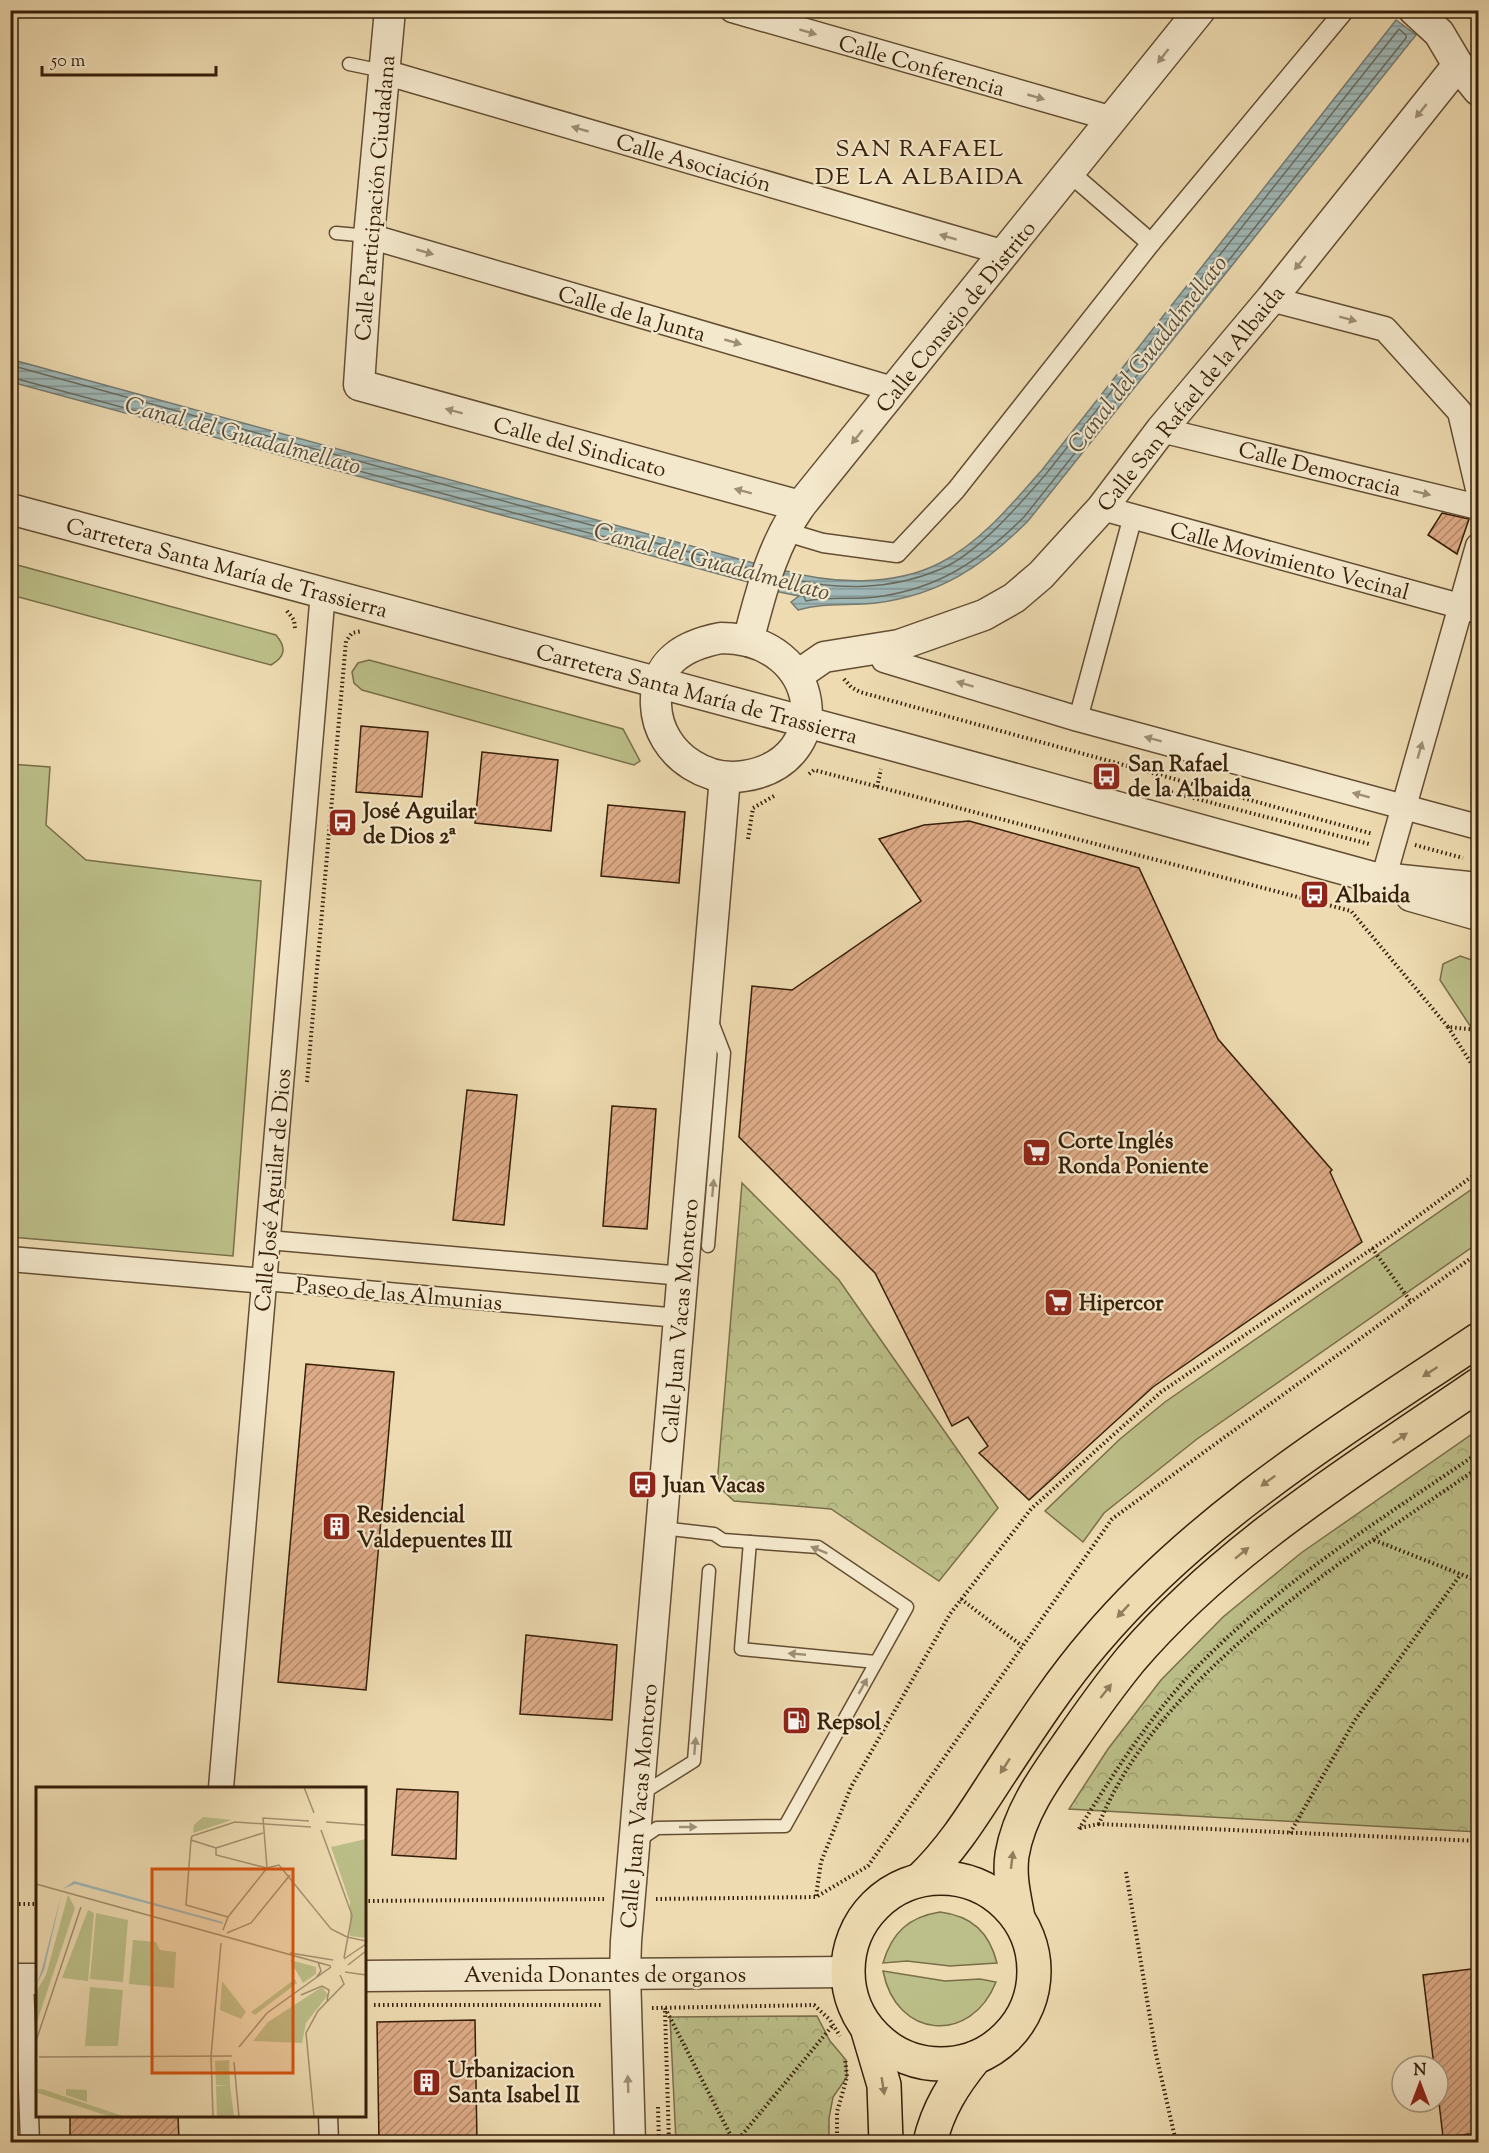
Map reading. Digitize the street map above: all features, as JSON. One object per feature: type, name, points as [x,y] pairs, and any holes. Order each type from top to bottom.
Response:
[{"type":"highway","points":[[921,1879],[945,1855],[967,1827],[1031,1726],[1071,1671],[1095,1641],[1168,1564],[1267,1481],[1479,1340]]},
{"type":"highway","points":[[856,2037],[917,2062],[947,2064],[975,2058],[999,2044],[1019,2024],[1030,1998],[1035,1970],[1030,1943],[1018,1918],[1010,1880],[1012,1854],[1021,1824],[1048,1772],[1095,1705],[1132,1658],[1189,1600],[1284,1520],[1479,1385]]},
{"type":"highway","points":[[886,2142],[884,2085],[856,2037],[846,1972],[851,1940],[867,1912],[891,1891],[921,1879],[943,1877],[965,1880],[985,1888],[1004,1901],[1018,1918]]},
{"type":"highway","points":[[930,2142],[942,2105],[953,2085],[975,2058]]},
{"type":"street","name":"Calle Participación Ciudadana","points":[[360,385],[369,236],[390,10]]},
{"type":"street","name":"Calle Conferencia","points":[[732,10],[1113,119]]},
{"type":"street","name":"Calle Consejo de Distrito","points":[[748,641],[770,560],[783,531],[800,506],[896,390],[1200,10]]},
{"type":"street","points":[[783,531],[823,543],[897,553],[956,490],[1151,243],[1345,10]]},
{"type":"street","points":[[1414,10],[1439,33],[1458,65],[1479,90]]},
{"type":"street","name":"Calle San Rafael de la Albaida","points":[[798,675],[824,657],[899,645],[984,615],[1014,598],[1041,575],[1102,508],[1161,430],[1271,299],[1458,65]]},
{"type":"street","name":"Calle Asociación","points":[[384,72],[1005,253]]},
{"type":"street","points":[[1070,173],[1151,243]]},
{"type":"street","name":"Calle de la Junta","points":[[369,236],[896,390]]},
{"type":"street","points":[[1271,299],[1385,329],[1460,412],[1479,489]]},
{"type":"street","name":"Calle del Sindicato","points":[[360,385],[800,506]]},
{"type":"street","name":"Calle Democracia","points":[[1161,430],[1479,507]]},
{"type":"street","name":"Calle Movimiento Vecinal","points":[[1102,508],[1469,609]]},
{"type":"street","name":"Carretera Santa María de Trassierra","points":[[10,509],[1383,880]]},
{"type":"street","points":[[1078,719],[1133,516]]},
{"type":"street","points":[[1383,880],[1404,807],[1469,609],[1477,554]]},
{"type":"street","name":"Calle José Aguilar de Dios","points":[[221,1787],[322,592]]},
{"type":"street","points":[[721,638],[748,641],[773,651],[798,675],[808,704],[805,723],[792,749],[775,764],[748,776],[725,777],[694,767],[669,744],[656,712],[658,683],[671,659],[689,646],[721,638]]},
{"type":"street","points":[[882,648],[884,660],[1078,719],[1479,827]]},
{"type":"street","name":"Calle Juan Vacas Montoro","points":[[630,2142],[639,2006],[625,1973],[630,1899],[725,777]]},
{"type":"street","points":[[1383,880],[1479,888]]},
{"type":"street","points":[[1383,880],[1412,896],[1479,915]]},
{"type":"street","name":"Paseo de las Almunias","points":[[268,1240],[683,1276]]},
{"type":"street","name":"Paseo de las Almunias","points":[[10,1259],[679,1318]]},
{"type":"street","name":"Avenida Donantes de organos","points":[[366,1976],[846,1972]]},
{"type":"street","points":[[24,1979],[30,2142]]},
{"type":"street","points":[[328,2117],[329,2142]]},
{"type":"lane","points":[[349,63],[384,72]]},
{"type":"lane","points":[[336,233],[369,236]]},
{"type":"lane","points":[[707,1010],[724,1053],[708,1246]]},
{"type":"lane","points":[[635,1844],[657,1828],[786,1826],[907,1607],[818,1547],[723,1540],[714,1534],[662,1528]]},
{"type":"lane","points":[[750,1542],[741,1649],[876,1662]]},
{"type":"lane","points":[[639,1795],[694,1761],[710,1571]]},
{"type":"path","points":[[307,1088],[346,641],[352,633],[361,631],[374,634],[381,608]]},
{"type":"path","points":[[838,655],[845,679],[860,692],[1468,860]]},
{"type":"path","points":[[877,787],[882,765]]},
{"type":"path","points":[[806,776],[814,770],[1351,911],[1448,1027],[1479,1074]]},
{"type":"path","points":[[748,843],[753,808],[780,792]]},
{"type":"path","points":[[1448,1027],[1479,1030]]},
{"type":"path","points":[[816,1897],[820,1862],[851,1787],[950,1614],[1030,1509],[1161,1392],[1479,1172]]},
{"type":"path","points":[[1372,1248],[1411,1302]]},
{"type":"path","points":[[366,1901],[816,1897],[868,1866],[1112,1519],[1479,1253]]},
{"type":"path","points":[[1479,1453],[1341,1547],[1251,1616],[1199,1665],[1147,1726],[1079,1829],[1100,1824],[1479,1841]]},
{"type":"path","points":[[1100,1824],[1107,1805],[1136,1757],[1170,1714],[1208,1675],[1269,1618],[1325,1571],[1479,1468]]},
{"type":"path","points":[[1373,1540],[1479,1581]]},
{"type":"path","points":[[1290,1833],[1356,1720],[1461,1574]]},
{"type":"path","points":[[961,1599],[1022,1646]]},
{"type":"path","points":[[1126,1872],[1156,2054],[1176,2142]]},
{"type":"path","points":[[10,1904],[36,1904]]},
{"type":"path","points":[[366,2005],[665,2008],[814,2005],[833,2025],[856,2037]]},
{"type":"path","points":[[639,2006],[655,2014]]},
{"type":"path","points":[[665,2008],[735,2142],[833,2025]]},
{"type":"path","points":[[665,2008],[669,2142]]},
{"type":"path","points":[[837,2142],[837,2112],[847,2077],[845,2054]]},
{"type":"green space","points":[[10,563],[276,635],[282,644],[283,652],[279,659],[271,665],[11,595]]},
{"type":"green space","points":[[369,660],[623,729],[640,761],[634,765],[362,690],[354,683],[352,672],[358,663]]},
{"type":"green space","points":[[10,764],[50,767],[46,825],[86,860],[261,881],[233,1256],[11,1237]]},
{"type":"green space","points":[[1460,956],[1478,962],[1478,1038],[1440,980],[1443,964]]},
{"type":"green space","points":[[742,1183],[839,1280],[998,1508],[939,1581],[831,1509],[734,1501],[717,1485]]},
{"type":"green space","points":[[1478,1185],[1478,1243],[1197,1439],[1104,1513],[1083,1542],[1045,1511],[1120,1439],[1165,1402]]},
{"type":"green space","points":[[1478,1430],[1478,1832],[1069,1809],[1108,1749],[1161,1680],[1223,1617],[1301,1553]]},
{"type":"green space","points":[[940,1912],[961,1917],[978,1927],[994,1952],[997,1963],[950,1966],[907,1961],[883,1963],[891,1943],[903,1928],[919,1918]]},
{"type":"green space","points":[[883,1971],[945,1981],[980,1979],[996,1982],[984,2002],[970,2016],[953,2024],[935,2026],[918,2021],[903,2010],[891,1994]]},
{"type":"green space","points":[[817,2016],[830,2041],[846,2060],[847,2077],[833,2097],[829,2118],[829,2142],[676,2142],[670,2017]]},
{"type":"water","name":"Canal del Guadalmellato","points":[[1396,20],[1416,35],[1028,521],[1011,537],[977,565],[959,576],[920,593],[899,599],[876,603],[817,606],[798,610],[791,602],[799,596],[774,591],[782,570],[821,578],[862,581],[922,571],[955,555],[982,534],[1042,470]]},
{"type":"water","name":"Canal del Guadalmellato","points":[[10,359],[757,564],[752,583],[11,382]]},
{"type":"building","points":[[1442,513],[1469,519],[1457,554],[1428,535]]},
{"type":"building","points":[[361,726],[428,732],[422,797],[356,792]]},
{"type":"building","points":[[482,752],[558,760],[551,831],[475,823]]},
{"type":"building","points":[[608,805],[685,812],[679,883],[601,876]]},
{"type":"building","name":"Corte Inglés Ronda Poniente","points":[[969,821],[1139,868],[1218,1039],[1332,1170],[1330,1172],[1362,1242],[1153,1387],[1029,1500],[979,1453],[988,1446],[968,1417],[952,1426],[875,1273],[739,1137],[752,986],[792,990],[921,901],[879,839],[924,825]]},
{"type":"building","points":[[467,1090],[517,1095],[504,1225],[453,1220]]},
{"type":"building","points":[[612,1106],[656,1109],[647,1229],[603,1226]]},
{"type":"building","name":"Residencial Valdepuentes III","points":[[306,1364],[394,1372],[366,1690],[278,1682]]},
{"type":"building","points":[[526,1635],[617,1645],[612,1720],[520,1714]]},
{"type":"building","points":[[397,1789],[458,1792],[456,1859],[392,1855]]},
{"type":"building","points":[[1479,1968],[1479,2133],[1443,2137],[1440,2114],[1450,2114],[1450,2054],[1433,2054],[1423,1975]]},
{"type":"building","name":"Urbanizacion Santa Isabel II","points":[[475,2020],[477,2142],[379,2142],[377,2022]]},
{"type":"building","points":[[70,2117],[178,2117],[179,2142],[70,2142]]},
{"type":"place","name":"San Rafael de la Albaida","points":[[1107,776]]},
{"type":"place","name":"José Aguilar de Dios 2ª","points":[[342,823]]},
{"type":"place","name":"Albaida","points":[[1314,894]]},
{"type":"place","name":"Corte Inglés Ronda Poniente","points":[[1037,1153]]},
{"type":"place","name":"Hipercor","points":[[1058,1302]]},
{"type":"place","name":"Juan Vacas","points":[[642,1484]]},
{"type":"place","name":"Residencial Valdepuentes III","points":[[336,1527]]},
{"type":"place","name":"Repsol","points":[[796,1721]]},
{"type":"place","name":"Urbanizacion Santa Isabel II","points":[[427,2082]]},
{"type":"district","name":"SAN RAFAEL DE LA ALBAIDA","points":[[920,162]]}]
